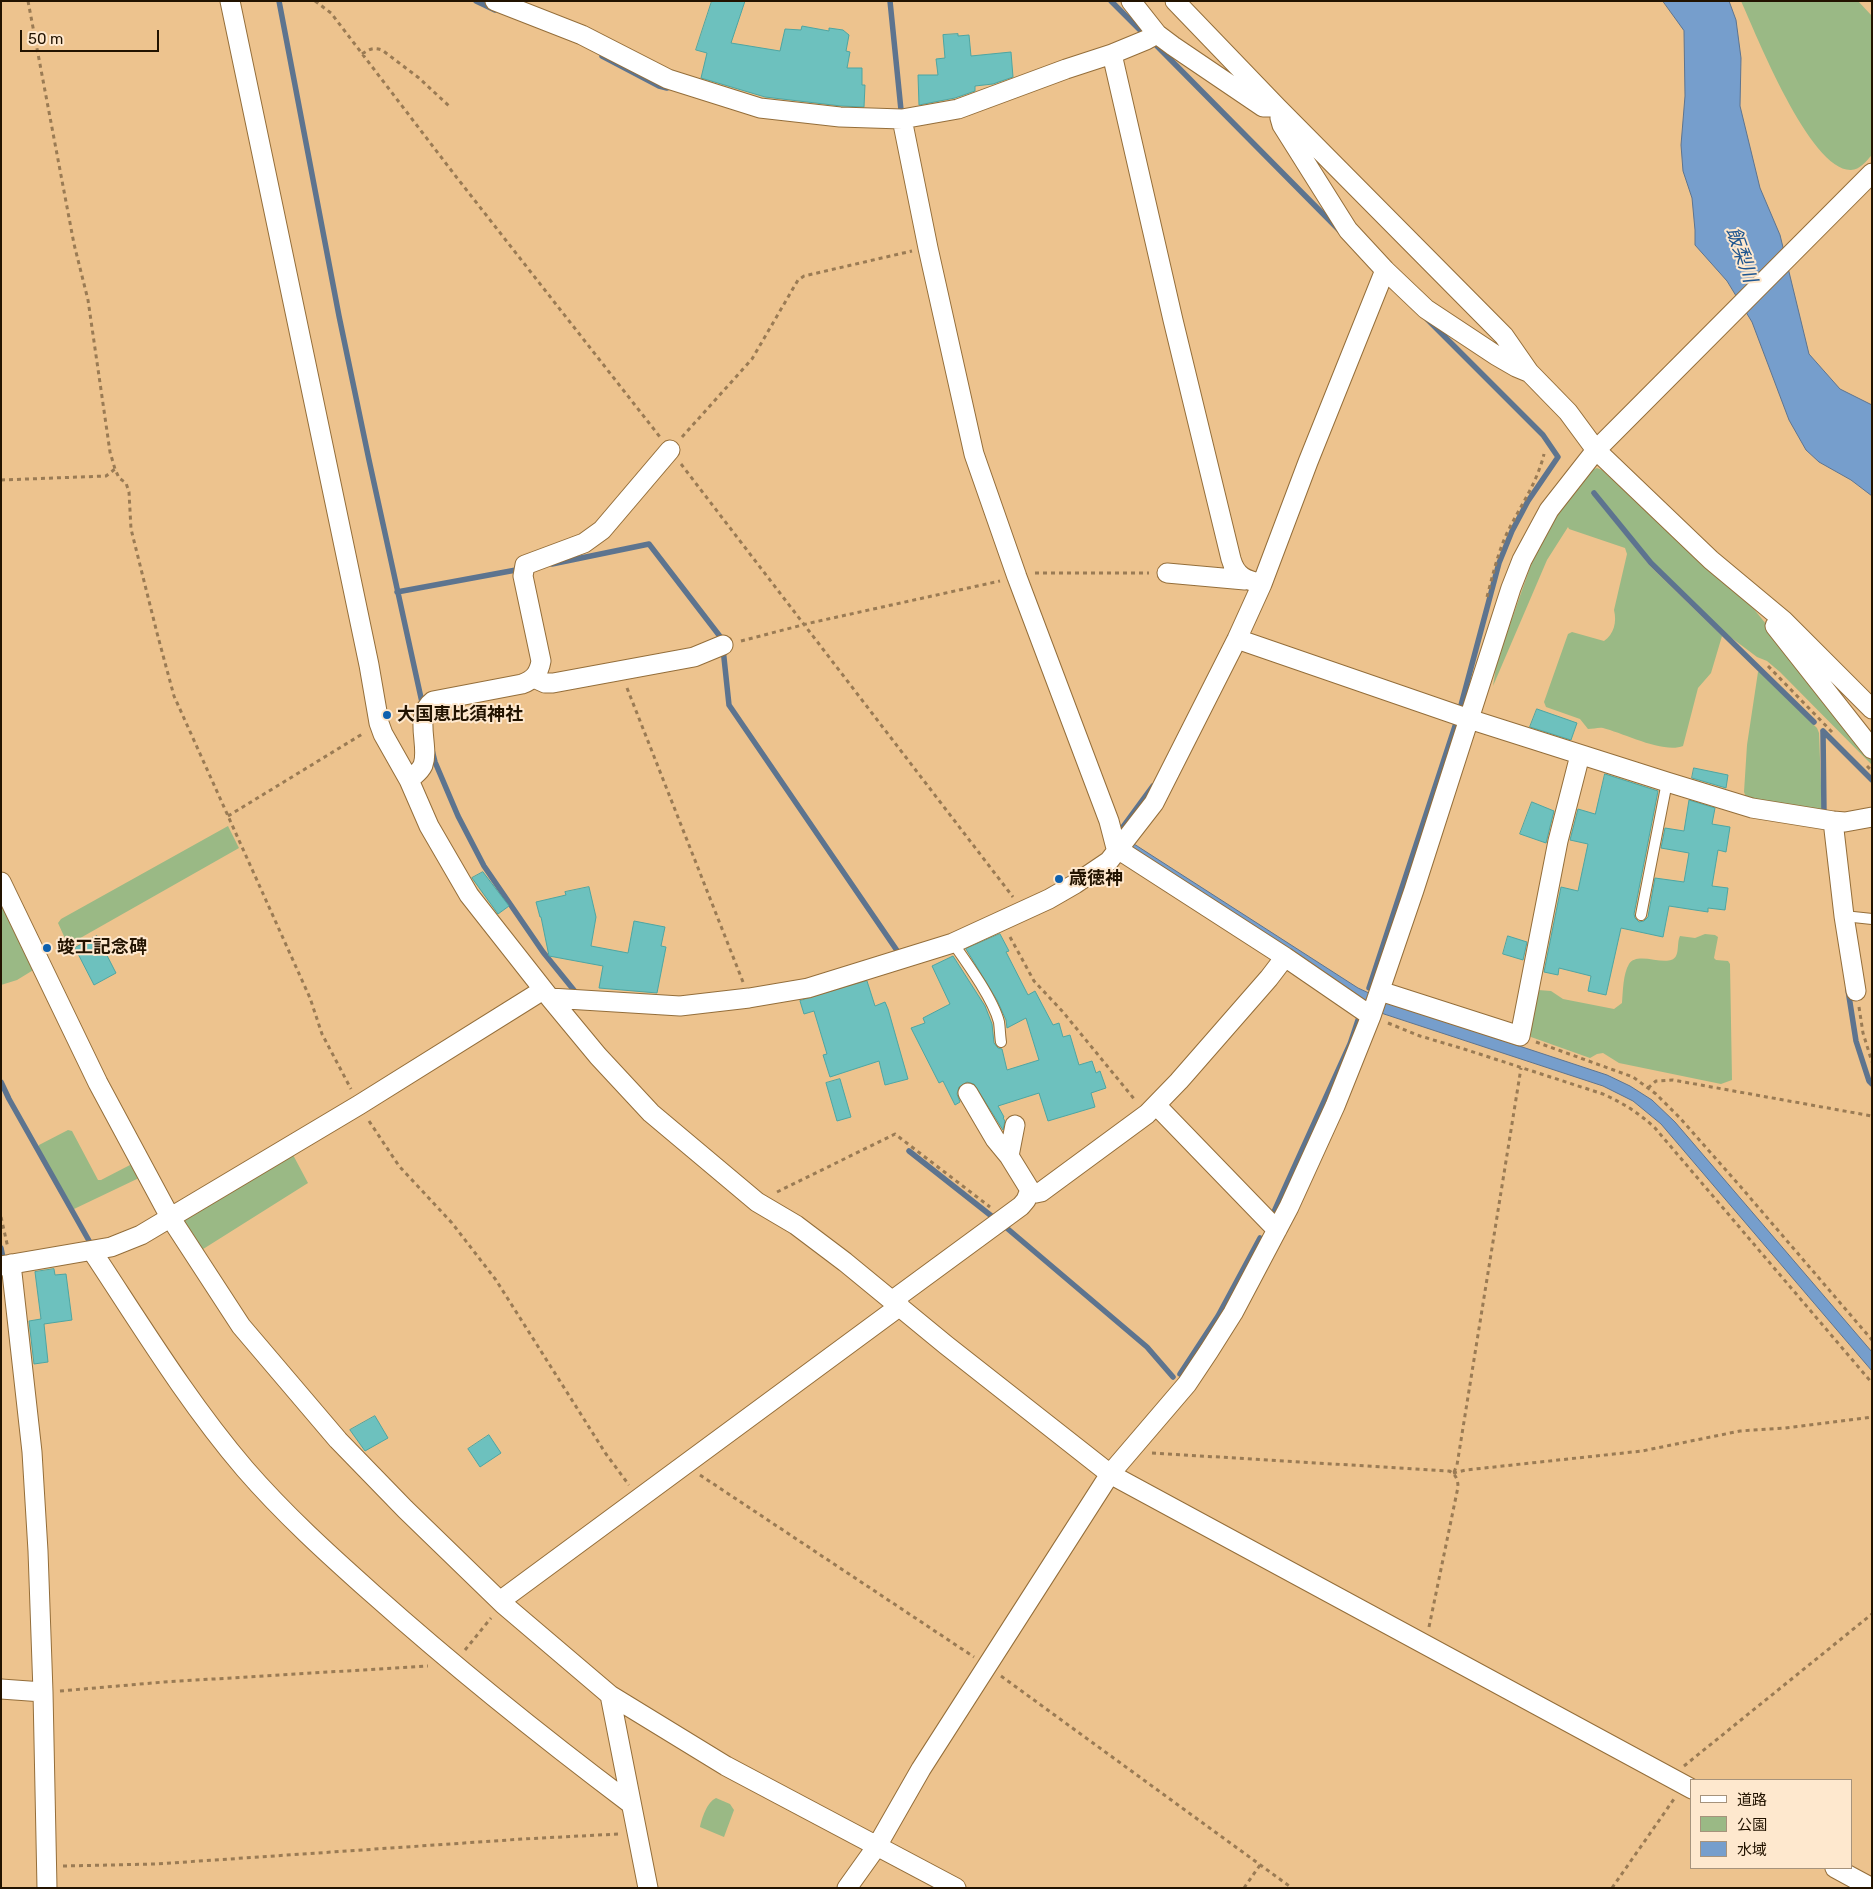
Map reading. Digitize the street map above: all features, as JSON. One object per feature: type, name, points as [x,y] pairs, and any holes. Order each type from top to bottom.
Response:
[{"type":"street","points":[[230,1],[369,665],[379,724],[409,780],[429,826],[468,895],[546,994],[598,1056],[651,1113],[757,1202],[796,1225],[1110,1474],[1681,1784]]},
{"type":"street","points":[[495,1],[582,35],[668,79],[760,108],[840,117],[902,119],[958,110],[1066,69],[1112,54],[1158,34]]},
{"type":"street","points":[[1131,1],[1158,34],[1173,46],[1263,107],[1277,107]]},
{"type":"street","points":[[1175,1],[1504,336],[1529,372],[1568,412],[1596,450],[1711,560],[1783,620],[1872,709]]},
{"type":"street","points":[[1112,54],[1175,330],[1231,559],[1236,572],[1254,582]]},
{"type":"street","points":[[1277,107],[1282,125],[1348,230],[1386,270],[1426,309],[1516,368],[1529,372]]},
{"type":"street","points":[[902,119],[928,248],[974,454],[1022,575],[1109,821],[1116,847],[1285,957],[1375,1003],[1520,1036],[1558,840],[1580,756]]},
{"type":"street","points":[[847,1888],[878,1846],[921,1769],[1110,1474],[1187,1384],[1209,1351],[1233,1313],[1301,1183],[1335,1106],[1375,1003],[1522,560],[1549,510],[1596,450],[1872,173]]},
{"type":"street","points":[[47,1888],[43,1692],[32,1452],[6,1265],[92,1251],[129,1241],[546,994],[680,1006],[708,1004],[808,988],[953,943],[1002,921],[1075,884],[1109,861],[1116,847],[1154,803],[1237,639],[1254,582],[1308,462],[1386,270]]},
{"type":"street","points":[[409,780],[420,771],[424,760],[424,718],[428,705],[433,702],[522,684],[534,678],[540,667],[541,661],[523,576],[525,564],[590,540],[602,530],[670,450]]},
{"type":"street","points":[[1167,573],[1254,582]]},
{"type":"street","points":[[1761,601],[1779,632],[1868,757]]},
{"type":"street","points":[[1237,639],[1580,756],[1752,808],[1845,822],[1872,817]]},
{"type":"street","points":[[534,678],[545,683],[553,683],[694,656],[723,645]]},
{"type":"street","points":[[1833,821],[1844,916],[1856,991]]},
{"type":"street","points":[[1,882],[98,1083],[170,1217],[241,1326],[345,1447],[501,1603],[610,1695],[726,1766],[956,1888]]},
{"type":"street","points":[[968,1094],[995,1139],[1009,1156],[1030,1190],[1036,1193],[1041,1192],[1151,1110],[1269,978],[1285,957]]},
{"type":"street","points":[[1151,1110],[1277,1230]]},
{"type":"street","points":[[1009,1156],[1015,1126]]},
{"type":"street","points":[[501,1603],[896,1303],[1026,1200],[1030,1190]]},
{"type":"street","points":[[92,1251],[192,1402],[245,1469],[305,1533],[532,1729],[631,1804]]},
{"type":"street","points":[[1,1689],[43,1692]]},
{"type":"street","points":[[610,1695],[648,1888]]},
{"type":"street","points":[[1837,1869],[1872,1888]]},
{"type":"lane","points":[[1641,915],[1667,782]]},
{"type":"lane","points":[[1844,916],[1872,919]]},
{"type":"lane","points":[[953,943],[975,974],[999,1021],[1001,1042]]},
{"type":"path","points":[[28,1],[74,244],[88,300],[110,452],[119,478],[126,483],[129,492],[131,529],[174,696],[310,998],[322,1034],[375,1132],[399,1166],[452,1223],[496,1280],[606,1454],[640,1499]]},
{"type":"path","points":[[362,54],[375,48],[382,50],[419,78],[448,106]]},
{"type":"path","points":[[670,450],[752,359],[798,280],[804,276],[928,248]]},
{"type":"path","points":[[1,480],[106,476],[115,469]]},
{"type":"path","points":[[723,645],[810,623],[1022,575],[1167,573]]},
{"type":"path","points":[[1768,666],[1837,736]]},
{"type":"path","points":[[623,670],[628,694],[642,723],[670,801],[750,998]]},
{"type":"path","points":[[228,816],[379,724]]},
{"type":"path","points":[[1868,757],[1872,772]]},
{"type":"path","points":[[1002,921],[1034,981],[1151,1110]]},
{"type":"path","points":[[1856,991],[1863,1033],[1872,1062]]},
{"type":"path","points":[[1375,1003],[1420,1036],[1464,1048],[1603,1094],[1623,1103],[1641,1115],[1872,1383]]},
{"type":"path","points":[[1520,1036],[1632,1077],[1656,1094],[1686,1124],[1872,1340]]},
{"type":"path","points":[[1453,1473],[1459,1455],[1521,1068]]},
{"type":"path","points":[[1648,1088],[1656,1081],[1672,1080],[1872,1116]]},
{"type":"path","points":[[757,1202],[895,1134],[1004,1218]]},
{"type":"path","points":[[1,1217],[6,1265]]},
{"type":"path","points":[[1132,1447],[1146,1453],[1448,1471],[1453,1473],[1642,1451],[1740,1431],[1785,1428],[1872,1417]]},
{"type":"path","points":[[1425,1645],[1458,1488],[1457,1479],[1453,1473]]},
{"type":"path","points":[[43,1692],[454,1663],[501,1603]]},
{"type":"path","points":[[1612,1888],[1681,1784],[1872,1614]]},
{"type":"path","points":[[47,1867],[156,1864],[523,1839],[600,1836],[636,1832]]},
{"type":"path","points":[[1244,1888],[1260,1865]]},
{"type":"green space","points":[[1741,1],[1858,1],[1872,16],[1872,155],[1860,167],[1851,170],[1835,164],[1819,149],[1802,126],[1786,98]]},
{"type":"green space","points":[[1597,468],[1602,470],[1753,608],[1872,754],[1872,765],[1780,672],[1725,633],[1652,562],[1595,492],[1591,495],[1593,495],[1650,566],[1722,636],[1711,673],[1698,688],[1683,746],[1675,748],[1665,747],[1643,742],[1603,728],[1588,729],[1580,719],[1546,707],[1544,702],[1568,634],[1572,632],[1604,641],[1612,631],[1615,623],[1614,610],[1627,554],[1625,548],[1569,529],[1568,527],[1547,560],[1493,686],[1497,661],[1533,559],[1556,517],[1592,470]]},
{"type":"green space","points":[[1758,672],[1817,728],[1819,733],[1822,812],[1816,815],[1746,797],[1744,792],[1747,745]]},
{"type":"green space","points":[[228,826],[239,848],[68,945],[58,923],[61,919]]},
{"type":"green space","points":[[1,891],[35,969],[17,980],[1,985]]},
{"type":"green space","points":[[1705,934],[1718,937],[1714,958],[1716,960],[1728,961],[1730,964],[1732,1080],[1721,1084],[1619,1063],[1603,1053],[1590,1058],[1531,1037],[1528,1034],[1538,990],[1551,991],[1563,999],[1614,1009],[1622,1003],[1626,973],[1629,964],[1633,960],[1672,960],[1677,954],[1680,936],[1695,938]]},
{"type":"green space","points":[[68,1130],[72,1131],[98,1180],[130,1165],[133,1165],[139,1178],[74,1209],[38,1148],[39,1145]]},
{"type":"green space","points":[[292,1153],[308,1183],[200,1251],[181,1217]]},
{"type":"green space","points":[[716,1798],[730,1804],[734,1810],[724,1837],[700,1827],[708,1807]]},
{"type":"water","name":"飯梨川","points":[[1663,1],[1729,1],[1736,20],[1741,58],[1740,106],[1760,188],[1780,235],[1809,354],[1840,389],[1872,405],[1872,496],[1851,480],[1819,462],[1806,450],[1789,420],[1752,322],[1727,281],[1695,245],[1692,198],[1683,171],[1681,145],[1685,96],[1684,31]]},
{"type":"water","points":[[1134,844],[1358,988],[1395,1005],[1607,1075],[1630,1086],[1652,1100],[1675,1122],[1872,1352],[1872,1371],[1661,1124],[1633,1101],[1603,1086],[1384,1014],[1365,1005],[1130,849]]},
{"type":"building","points":[[712,1],[745,1],[731,43],[780,51],[785,29],[801,30],[802,26],[829,31],[829,28],[843,30],[849,35],[846,51],[850,52],[847,68],[862,68],[862,85],[865,85],[864,107],[765,97],[701,78],[707,53],[696,50]]},
{"type":"building","points":[[958,34],[958,36],[969,35],[971,56],[1011,52],[1013,77],[993,84],[975,86],[975,91],[955,98],[919,105],[918,75],[938,75],[936,59],[945,58],[943,35]]},
{"type":"building","points":[[1537,709],[1577,723],[1571,740],[1530,727]]},
{"type":"building","points":[[1694,768],[1728,775],[1726,788],[1692,778]]},
{"type":"building","points":[[1605,774],[1658,791],[1634,914],[1639,922],[1644,921],[1648,917],[1655,878],[1684,882],[1689,853],[1661,848],[1665,828],[1684,831],[1689,800],[1715,808],[1712,824],[1730,827],[1726,852],[1718,850],[1712,886],[1728,888],[1725,910],[1708,908],[1708,912],[1669,906],[1663,937],[1621,928],[1606,995],[1588,991],[1591,976],[1559,968],[1558,975],[1544,972],[1561,887],[1578,891],[1588,844],[1570,840],[1578,809],[1595,814]]},
{"type":"building","points":[[1532,802],[1554,811],[1546,843],[1520,834]]},
{"type":"building","points":[[483,872],[509,906],[498,914],[472,878]]},
{"type":"building","points":[[589,887],[596,917],[591,946],[628,953],[634,921],[665,927],[661,946],[666,947],[657,993],[599,988],[603,966],[549,956],[536,902],[566,895],[565,892]]},
{"type":"building","points":[[1000,934],[1009,951],[1006,952],[1028,995],[1035,991],[1053,1025],[1059,1023],[1063,1037],[1070,1035],[1079,1065],[1092,1061],[1096,1073],[1100,1071],[1106,1088],[1091,1093],[1095,1107],[1048,1121],[1039,1093],[998,1106],[1005,1121],[1003,1130],[974,1084],[967,1082],[959,1087],[957,1094],[960,1102],[955,1105],[943,1081],[939,1083],[911,1028],[925,1023],[923,1018],[950,1004],[932,966],[953,956],[985,1006],[992,1024],[994,1043],[998,1048],[1002,1049],[1007,1070],[1039,1060],[1026,1018],[1007,1028],[1006,1020],[997,1000],[966,949]]},
{"type":"building","points":[[97,936],[116,973],[94,985],[75,948]]},
{"type":"building","points":[[1508,936],[1527,942],[1523,960],[1503,954]]},
{"type":"building","points":[[867,981],[875,1006],[885,1002],[888,1009],[908,1079],[885,1085],[879,1061],[830,1077],[823,1055],[827,1054],[814,1011],[804,1014],[800,1001]]},
{"type":"building","points":[[840,1079],[851,1117],[837,1121],[826,1083]]},
{"type":"building","points":[[54,1269],[55,1275],[66,1274],[72,1320],[44,1324],[48,1362],[34,1364],[29,1321],[41,1319],[35,1272]]},
{"type":"building","points":[[375,1416],[388,1438],[365,1451],[350,1430]]},
{"type":"building","points":[[489,1435],[501,1453],[480,1467],[468,1449]]},
{"type":"waterway","points":[[279,1],[339,316],[423,707]]},
{"type":"waterway","points":[[476,1],[495,10]]},
{"type":"waterway","points":[[890,1],[901,110]]},
{"type":"waterway","points":[[1111,1],[1142,32]]},
{"type":"waterway","points":[[1157,46],[1340,231]]},
{"type":"waterway","points":[[602,56],[659,86],[667,88]]},
{"type":"waterway","points":[[1427,319],[1543,435],[1558,457],[1528,501],[1512,531],[1499,563],[1460,709]]},
{"type":"waterway","points":[[1594,493],[1651,563],[1814,722]]},
{"type":"waterway","points":[[552,564],[649,544],[722,639],[729,705],[898,952]]},
{"type":"waterway","points":[[397,592],[516,570]]},
{"type":"waterway","points":[[1369,988],[1456,723]]},
{"type":"waterway","points":[[1823,731],[1824,814]]},
{"type":"waterway","points":[[1823,731],[1872,780]]},
{"type":"waterway","points":[[432,750],[435,762],[458,816],[484,866],[543,952],[577,994]]},
{"type":"waterway","points":[[1120,831],[1153,786]]},
{"type":"waterway","points":[[1848,990],[1856,1041],[1869,1081],[1872,1084]]},
{"type":"waterway","points":[[1273,1214],[1350,1044],[1360,1014]]},
{"type":"waterway","points":[[1,1082],[92,1246]]},
{"type":"waterway","points":[[909,1151],[994,1218]]},
{"type":"waterway","points":[[1002,1224],[1147,1347],[1173,1377]]},
{"type":"waterway","points":[[1180,1374],[1218,1316],[1260,1238]]},
{"type":"waterway","points":[[1,1248],[3,1258]]},
{"type":"place","name":"大国恵比須神社","points":[[387,715]]},
{"type":"place","name":"歳徳神","points":[[1059,879]]},
{"type":"place","name":"竣工記念碑","points":[[47,948]]}]
